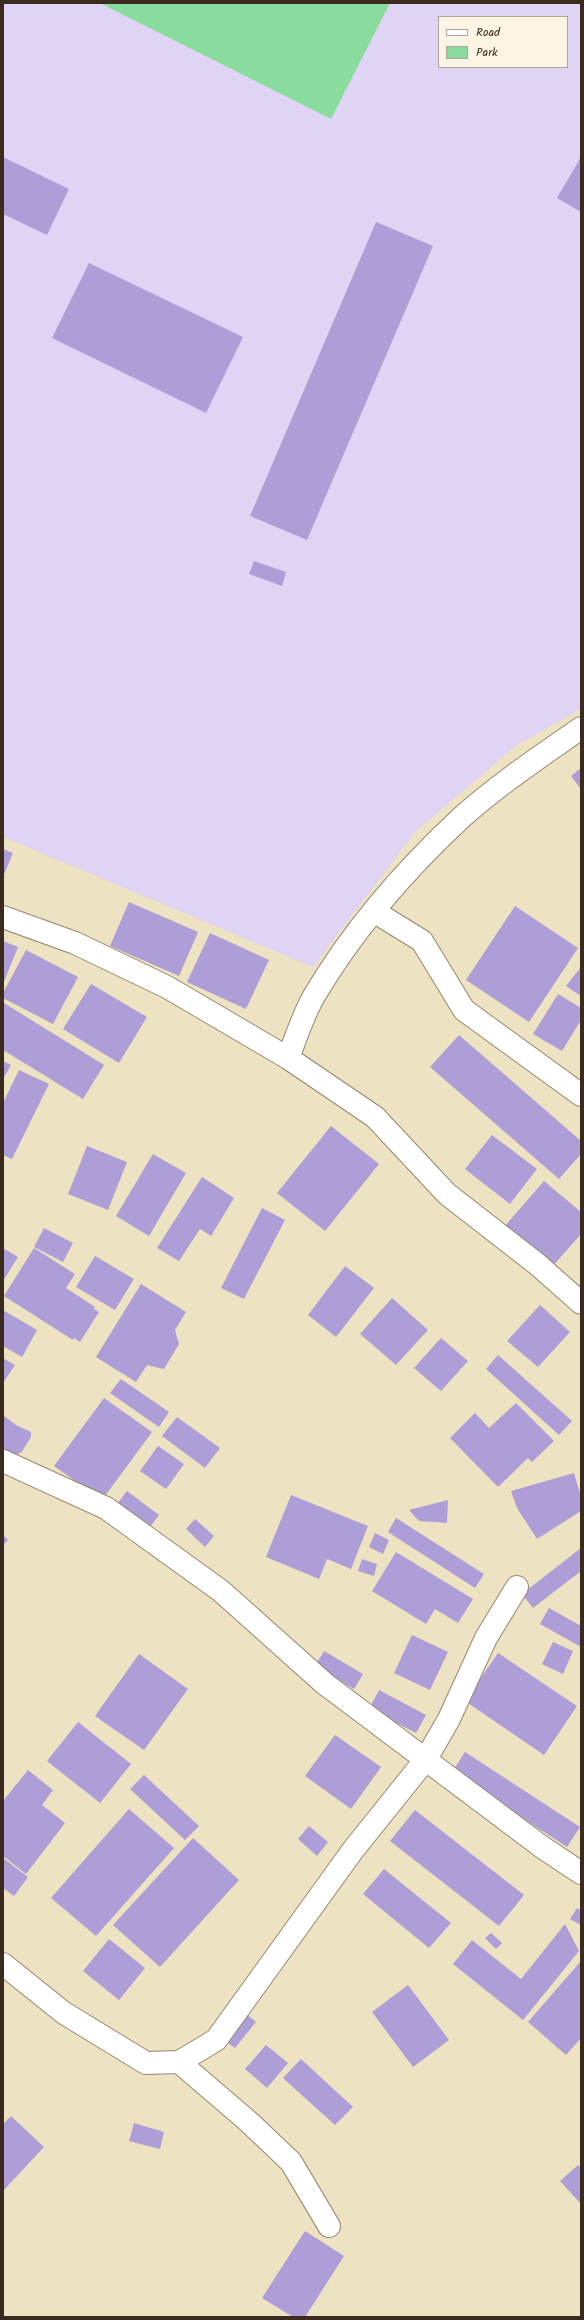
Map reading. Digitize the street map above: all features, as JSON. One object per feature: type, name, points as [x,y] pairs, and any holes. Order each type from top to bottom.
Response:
[{"type":"street","points":[[288,1058],[313,997],[358,932],[413,866],[463,817],[516,774],[581,728]]},
{"type":"street","points":[[375,912],[422,941],[464,1010],[581,1095]]},
{"type":"street","points":[[3,917],[75,943],[167,987],[288,1058],[375,1118],[447,1194],[537,1264],[581,1303]]},
{"type":"street","points":[[3,1461],[106,1508],[221,1591],[325,1684],[542,1847],[581,1873]]},
{"type":"street","points":[[3,1964],[64,2013],[146,2063],[179,2062],[216,2040],[352,1850],[426,1759],[449,1720],[486,1638],[517,1587]]},
{"type":"street","points":[[179,2062],[249,2122],[291,2162],[329,2226]]},
{"type":"shaded area","points":[[3,3],[581,3],[581,709],[517,745],[415,832],[313,967],[3,837]]},
{"type":"green space","points":[[100,3],[390,3],[331,119]]},
{"type":"building","points":[[3,157],[69,189],[47,235],[3,214]]},
{"type":"building","points":[[581,157],[581,212],[557,198]]},
{"type":"building","points":[[376,222],[433,246],[307,540],[250,516]]},
{"type":"building","points":[[89,263],[243,337],[206,413],[52,338]]},
{"type":"building","points":[[254,561],[286,572],[282,586],[249,574]]},
{"type":"building","points":[[581,768],[581,789],[571,776]]},
{"type":"building","points":[[3,849],[13,853],[3,877]]},
{"type":"building","points":[[129,902],[198,932],[179,976],[110,946]]},
{"type":"building","points":[[515,906],[578,948],[529,1022],[466,980]]},
{"type":"building","points":[[210,933],[269,960],[246,1009],[187,982]]},
{"type":"building","points":[[3,941],[18,947],[3,984]]},
{"type":"building","points":[[26,950],[78,977],[53,1024],[3,998],[3,993]]},
{"type":"building","points":[[581,967],[581,996],[566,986]]},
{"type":"building","points":[[91,984],[147,1017],[119,1063],[63,1029]]},
{"type":"building","points":[[558,994],[581,1008],[581,1020],[562,1051],[533,1034]]},
{"type":"building","points":[[4,1003],[104,1065],[83,1099],[3,1050]]},
{"type":"building","points":[[459,1035],[581,1141],[581,1154],[559,1179],[430,1067]]},
{"type":"building","points":[[3,1061],[11,1065],[3,1079]]},
{"type":"building","points":[[19,1070],[49,1084],[12,1159],[3,1155],[3,1103]]},
{"type":"building","points":[[331,1126],[379,1164],[325,1231],[277,1193]]},
{"type":"building","points":[[492,1135],[537,1169],[510,1204],[465,1169]]},
{"type":"building","points":[[87,1146],[127,1162],[108,1210],[68,1194]]},
{"type":"building","points":[[153,1154],[186,1173],[149,1236],[116,1216]]},
{"type":"building","points":[[202,1177],[234,1198],[211,1236],[200,1229],[179,1261],[157,1248]]},
{"type":"building","points":[[544,1181],[581,1212],[581,1234],[551,1268],[504,1227]]},
{"type":"building","points":[[262,1208],[285,1220],[244,1299],[221,1288]]},
{"type":"building","points":[[44,1228],[73,1243],[63,1262],[34,1247]]},
{"type":"building","points":[[3,1248],[18,1257],[3,1281]]},
{"type":"building","points":[[34,1248],[75,1274],[66,1288],[95,1307],[94,1309],[99,1312],[80,1342],[74,1338],[73,1340],[4,1296]]},
{"type":"building","points":[[95,1256],[134,1279],[115,1310],[76,1287]]},
{"type":"building","points":[[345,1266],[374,1288],[336,1337],[308,1315]]},
{"type":"building","points":[[141,1284],[186,1312],[175,1330],[179,1344],[164,1369],[147,1365],[136,1382],[96,1357]]},
{"type":"building","points":[[392,1298],[428,1330],[396,1365],[360,1334]]},
{"type":"building","points":[[540,1305],[570,1332],[538,1367],[507,1341]]},
{"type":"building","points":[[3,1310],[37,1330],[22,1357],[3,1346]]},
{"type":"building","points":[[441,1338],[468,1361],[441,1391],[414,1368]]},
{"type":"building","points":[[498,1355],[572,1421],[559,1435],[486,1369]]},
{"type":"building","points":[[3,1358],[15,1365],[3,1383]]},
{"type":"building","points":[[121,1379],[169,1412],[159,1427],[110,1393]]},
{"type":"building","points":[[104,1398],[152,1432],[102,1500],[54,1466]]},
{"type":"building","points":[[516,1403],[554,1441],[532,1462],[528,1458],[498,1487],[450,1438],[475,1413],[489,1428]]},
{"type":"building","points":[[3,1415],[16,1425],[31,1432],[31,1437],[21,1453],[20,1452],[12,1462],[3,1455]]},
{"type":"building","points":[[177,1417],[220,1448],[205,1468],[162,1436]]},
{"type":"building","points":[[158,1446],[184,1464],[166,1489],[140,1471]]},
{"type":"building","points":[[574,1473],[581,1497],[581,1511],[537,1539],[517,1508],[511,1491]]},
{"type":"building","points":[[127,1491],[159,1515],[146,1532],[114,1508]]},
{"type":"building","points":[[291,1495],[368,1526],[351,1569],[327,1559],[319,1579],[266,1557]]},
{"type":"building","points":[[448,1500],[447,1523],[419,1521],[409,1510]]},
{"type":"building","points":[[396,1518],[484,1574],[475,1588],[388,1532]]},
{"type":"building","points":[[195,1519],[214,1536],[205,1547],[186,1529]]},
{"type":"building","points":[[375,1533],[389,1540],[383,1554],[369,1547]]},
{"type":"building","points":[[3,1535],[8,1540],[3,1545]]},
{"type":"building","points":[[581,1548],[581,1571],[533,1608],[522,1594]]},
{"type":"building","points":[[396,1552],[473,1599],[458,1623],[435,1609],[426,1624],[372,1591]]},
{"type":"building","points":[[362,1559],[377,1564],[374,1576],[358,1571]]},
{"type":"building","points":[[549,1608],[581,1626],[581,1647],[540,1624]]},
{"type":"building","points":[[412,1635],[448,1652],[430,1690],[394,1673]]},
{"type":"building","points":[[553,1642],[573,1651],[563,1674],[542,1664]]},
{"type":"building","points":[[324,1651],[363,1674],[354,1689],[315,1666]]},
{"type":"building","points":[[498,1653],[577,1706],[544,1755],[465,1701]]},
{"type":"building","points":[[139,1654],[188,1689],[144,1750],[95,1716]]},
{"type":"building","points":[[379,1690],[426,1715],[416,1733],[369,1709]]},
{"type":"building","points":[[78,1722],[131,1764],[100,1803],[47,1761]]},
{"type":"building","points":[[335,1735],[381,1767],[351,1809],[305,1776]]},
{"type":"building","points":[[465,1752],[580,1827],[567,1847],[452,1772]]},
{"type":"building","points":[[28,1770],[53,1790],[42,1805],[65,1823],[26,1874],[3,1856],[3,1801]]},
{"type":"building","points":[[144,1775],[199,1826],[185,1840],[130,1789]]},
{"type":"building","points":[[129,1809],[174,1848],[96,1936],[51,1898]]},
{"type":"building","points":[[415,1810],[524,1895],[499,1926],[390,1841]]},
{"type":"building","points":[[309,1826],[328,1842],[317,1856],[298,1839]]},
{"type":"building","points":[[193,1838],[239,1880],[160,1967],[113,1925]]},
{"type":"building","points":[[3,1858],[28,1877],[14,1896],[3,1888]]},
{"type":"building","points":[[384,1869],[451,1923],[429,1948],[363,1894]]},
{"type":"building","points":[[577,1908],[581,1911],[581,1925],[570,1919]]},
{"type":"building","points":[[565,1924],[579,1951],[523,2020],[453,1964],[472,1940],[521,1979]]},
{"type":"building","points":[[491,1933],[502,1943],[496,1949],[485,1938]]},
{"type":"building","points":[[109,1939],[145,1968],[119,2000],[83,1971]]},
{"type":"building","points":[[581,1961],[581,2038],[566,2055],[528,2022]]},
{"type":"building","points":[[408,1985],[449,2040],[413,2067],[372,2012]]},
{"type":"building","points":[[245,2013],[256,2022],[235,2048],[224,2040]]},
{"type":"building","points":[[266,2045],[288,2063],[267,2088],[245,2069]]},
{"type":"building","points":[[301,2059],[353,2107],[335,2125],[283,2078]]},
{"type":"building","points":[[11,2116],[44,2147],[3,2191],[3,2124]]},
{"type":"building","points":[[134,2123],[164,2132],[160,2149],[129,2141]]},
{"type":"building","points":[[578,2165],[581,2168],[581,2204],[560,2181]]},
{"type":"building","points":[[305,2231],[344,2256],[305,2317],[293,2317],[262,2298]]}]
